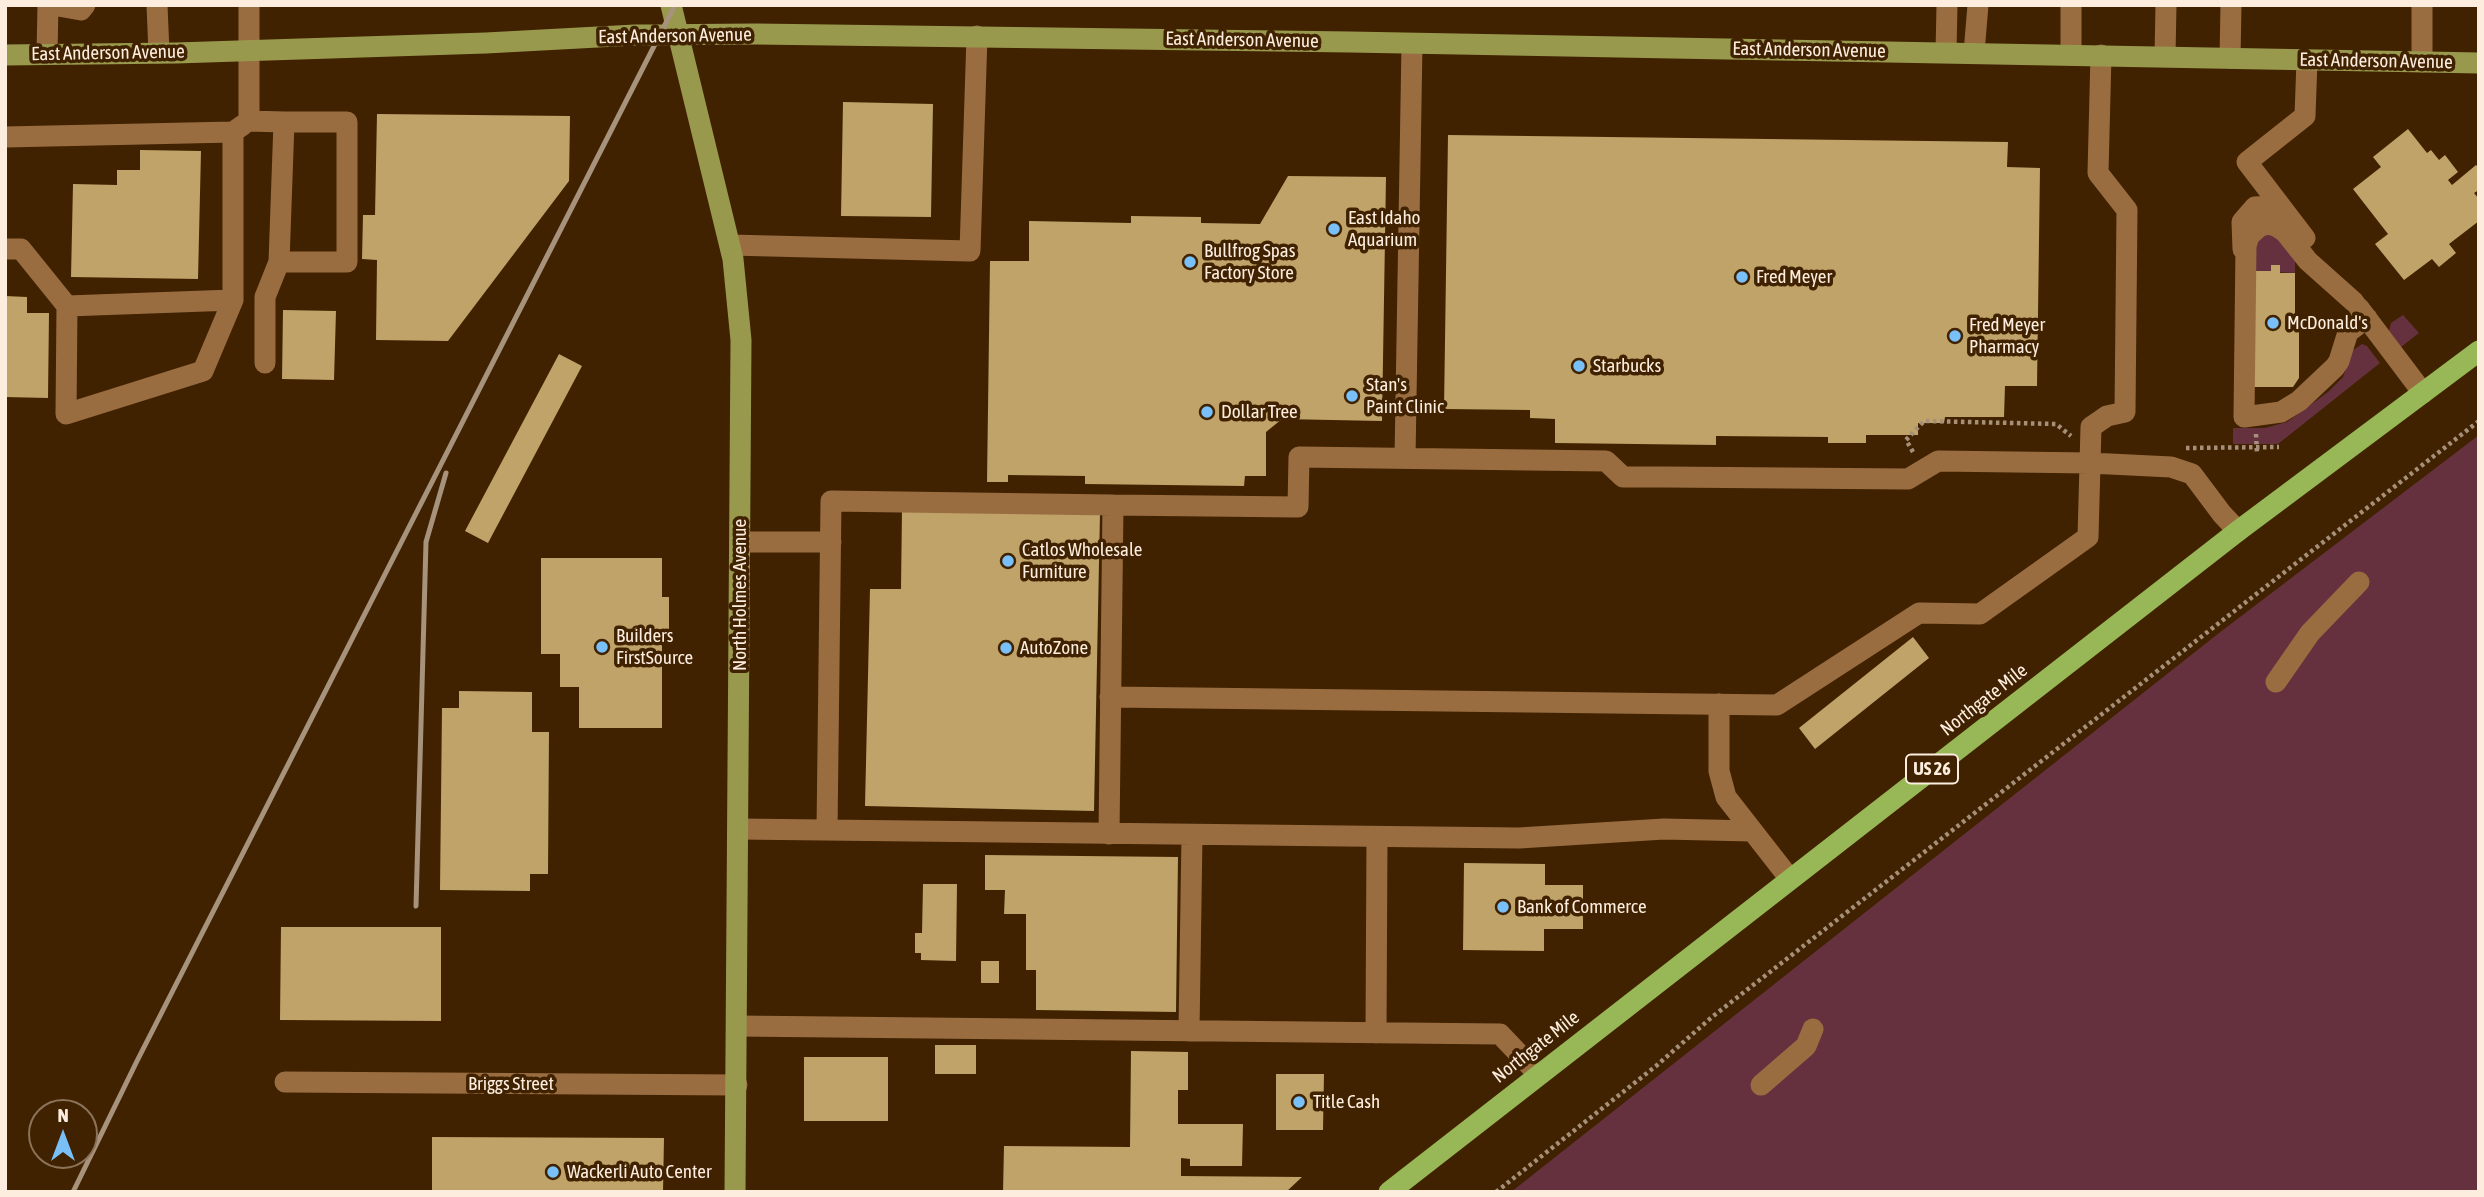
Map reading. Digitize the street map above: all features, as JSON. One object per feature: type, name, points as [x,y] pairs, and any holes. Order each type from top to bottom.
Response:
[{"type":"highway","name":"Northgate Mile","points":[[1389,1192],[2238,531],[2479,351]]},
{"type":"main road","name":"North Holmes Avenue","points":[[671,5],[730,245],[741,340],[736,1192]]},
{"type":"main road","name":"East Anderson Avenue","points":[[5,55],[249,51],[679,35],[977,36],[2479,63]]},
{"type":"street","points":[[47,54],[48,5]]},
{"type":"street","points":[[53,5],[81,10],[85,5]]},
{"type":"street","points":[[157,5],[159,53]]},
{"type":"street","points":[[5,248],[21,249],[67,306],[66,414],[203,371],[233,300],[241,126],[249,51],[249,5]]},
{"type":"street","points":[[1946,52],[1947,5]]},
{"type":"street","points":[[1973,53],[1978,5]]},
{"type":"street","points":[[2071,5],[2071,55]]},
{"type":"street","points":[[2165,56],[2166,5]]},
{"type":"street","points":[[2230,58],[2231,5]]},
{"type":"street","points":[[2421,62],[2422,5]]},
{"type":"street","points":[[730,245],[970,251],[977,36]]},
{"type":"street","points":[[1405,458],[1412,44]]},
{"type":"street","points":[[1110,697],[1777,705],[1919,613],[1980,614],[2088,537],[2091,427],[2106,416],[2125,412],[2127,210],[2098,173],[2101,55]]},
{"type":"street","points":[[2307,60],[2305,116],[2246,162],[2423,393]]},
{"type":"street","points":[[265,363],[265,297],[279,262],[284,122]]},
{"type":"street","points":[[5,137],[284,122],[347,122],[347,262],[279,262]]},
{"type":"street","points":[[2246,271],[2241,234],[2242,222],[2247,214],[2255,207],[2271,206],[2290,218]]},
{"type":"street","points":[[2267,224],[2285,232],[2308,261],[2360,310],[2348,332],[2335,367],[2299,401],[2281,412],[2244,417],[2246,246],[2249,236],[2267,224]]},
{"type":"street","points":[[67,306],[233,300]]},
{"type":"street","points":[[827,830],[831,501],[1298,507],[1299,457],[1606,461],[1623,477],[1908,479],[1938,461],[2090,463],[2171,467],[2192,474],[2238,531]]},
{"type":"street","points":[[1109,834],[1113,505]]},
{"type":"street","points":[[740,541],[831,542]]},
{"type":"street","points":[[2276,682],[2310,633],[2359,582]]},
{"type":"street","points":[[1719,704],[1719,771],[1726,797],[1790,879]]},
{"type":"street","points":[[738,829],[1519,838],[1664,830],[1752,831]]},
{"type":"street","points":[[1189,1031],[1192,835]]},
{"type":"street","points":[[1376,1033],[1377,837]]},
{"type":"street","points":[[737,1026],[1500,1034],[1538,1074]]},
{"type":"street","points":[[1761,1085],[1806,1046],[1814,1030]]},
{"type":"street","name":"Briggs Street","points":[[285,1082],[737,1085]]},
{"type":"path","points":[[1914,453],[1906,440],[1924,421],[2056,424],[2070,436],[2082,440]]},
{"type":"path","points":[[1496,1192],[1656,1066],[1723,1009],[2479,421]]},
{"type":"path","points":[[2256,428],[2257,454]]},
{"type":"path","points":[[2177,448],[2279,447]]},
{"type":"shaded area","points":[[2272,232],[2295,258],[2295,273],[2253,271],[2255,239]]},
{"type":"shaded area","points":[[2403,315],[2419,333],[2401,347],[2389,331],[2391,323]]},
{"type":"shaded area","points":[[2362,344],[2367,346],[2380,363],[2278,444],[2233,444],[2233,428],[2265,428],[2287,422],[2328,392],[2343,377],[2352,351]]},
{"type":"shaded area","points":[[2479,435],[2479,1192],[1511,1192],[2219,633]]},
{"type":"building","points":[[843,102],[933,104],[931,217],[841,216]]},
{"type":"building","points":[[377,114],[570,116],[569,181],[448,341],[376,340],[377,260],[362,259],[363,215],[375,215]]},
{"type":"building","points":[[2408,129],[2427,153],[2431,150],[2439,160],[2445,155],[2458,172],[2448,180],[2452,185],[2476,165],[2479,168],[2479,190],[2474,193],[2479,199],[2479,221],[2449,244],[2456,253],[2439,267],[2432,259],[2404,280],[2375,244],[2388,234],[2353,189],[2381,167],[2373,157]]},
{"type":"building","name":"Fred Meyer","points":[[1448,135],[2008,142],[2007,167],[2040,168],[2037,386],[2005,386],[2004,417],[1945,417],[1944,423],[1918,423],[1918,435],[1866,435],[1866,443],[1828,443],[1828,437],[1716,436],[1716,445],[1555,443],[1555,419],[1530,418],[1530,410],[1444,409]]},
{"type":"building","points":[[140,150],[201,151],[198,279],[71,277],[73,184],[117,185],[117,170],[140,170]]},
{"type":"building","points":[[1288,176],[1386,177],[1382,421],[1282,419],[1266,432],[1266,476],[1245,476],[1244,486],[1085,484],[1085,476],[1008,475],[1008,482],[987,482],[990,261],[1029,261],[1029,221],[1131,223],[1131,216],[1201,217],[1201,223],[1260,224]]},
{"type":"building","name":"McDonald's","points":[[2271,265],[2280,265],[2280,273],[2295,273],[2295,319],[2299,319],[2299,378],[2293,387],[2254,387],[2248,271],[2271,271]]},
{"type":"building","points":[[5,296],[27,297],[27,313],[49,313],[48,398],[5,397]]},
{"type":"building","points":[[283,310],[336,311],[334,380],[282,379]]},
{"type":"building","points":[[559,354],[582,366],[488,543],[465,531]]},
{"type":"building","points":[[902,509],[1100,513],[1094,811],[865,806],[870,589],[901,589]]},
{"type":"building","name":"Builders FirstSource","points":[[541,558],[662,558],[662,597],[669,597],[669,640],[662,640],[662,728],[579,728],[579,687],[560,687],[560,654],[541,654]]},
{"type":"building","points":[[1913,637],[1929,658],[1815,749],[1799,728]]},
{"type":"building","points":[[459,691],[532,692],[532,732],[549,732],[548,874],[530,874],[530,891],[440,890],[442,708],[459,708]]},
{"type":"building","points":[[985,855],[1178,857],[1176,1012],[1036,1010],[1036,970],[1026,970],[1026,914],[1004,914],[1005,890],[985,890]]},
{"type":"building","points":[[1464,863],[1545,864],[1545,885],[1583,885],[1583,929],[1544,929],[1544,951],[1463,950]]},
{"type":"building","points":[[923,884],[957,884],[956,961],[921,960],[921,953],[915,953],[915,933],[922,933]]},
{"type":"building","points":[[281,927],[441,927],[441,1021],[280,1020]]},
{"type":"building","points":[[981,961],[999,961],[999,983],[981,983]]},
{"type":"building","points":[[935,1045],[976,1045],[976,1074],[935,1074]]},
{"type":"building","points":[[1131,1051],[1188,1052],[1188,1090],[1178,1090],[1178,1124],[1243,1124],[1242,1166],[1190,1166],[1190,1159],[1181,1158],[1181,1176],[1302,1177],[1286,1192],[1003,1192],[1004,1146],[1130,1147]]},
{"type":"building","points":[[804,1057],[888,1057],[888,1121],[804,1121]]},
{"type":"building","points":[[1276,1074],[1324,1074],[1323,1130],[1276,1130]]},
{"type":"building","points":[[432,1137],[664,1138],[663,1192],[432,1192]]},
{"type":"railway","points":[[73,1192],[137,1061],[675,5]]},
{"type":"railway","points":[[416,906],[426,542],[446,473]]},
{"type":"place","name":"East Idaho Aquarium","points":[[1334,229]]},
{"type":"place","name":"Bullfrog Spas Factory Store","points":[[1190,262]]},
{"type":"place","name":"Fred Meyer","points":[[1742,277]]},
{"type":"place","name":"McDonald's","points":[[2273,323]]},
{"type":"place","name":"Fred Meyer Pharmacy","points":[[1955,336]]},
{"type":"place","name":"Starbucks","points":[[1579,366]]},
{"type":"place","name":"Stan's Paint Clinic","points":[[1352,396]]},
{"type":"place","name":"Dollar Tree","points":[[1207,412]]},
{"type":"place","name":"Catlos Wholesale Furniture","points":[[1008,561]]},
{"type":"place","name":"Builders FirstSource","points":[[602,647]]},
{"type":"place","name":"AutoZone","points":[[1006,648]]},
{"type":"place","name":"Bank of Commerce","points":[[1503,907]]},
{"type":"place","name":"Title Cash","points":[[1299,1102]]},
{"type":"place","name":"Wackerli Auto Center","points":[[553,1172]]}]
